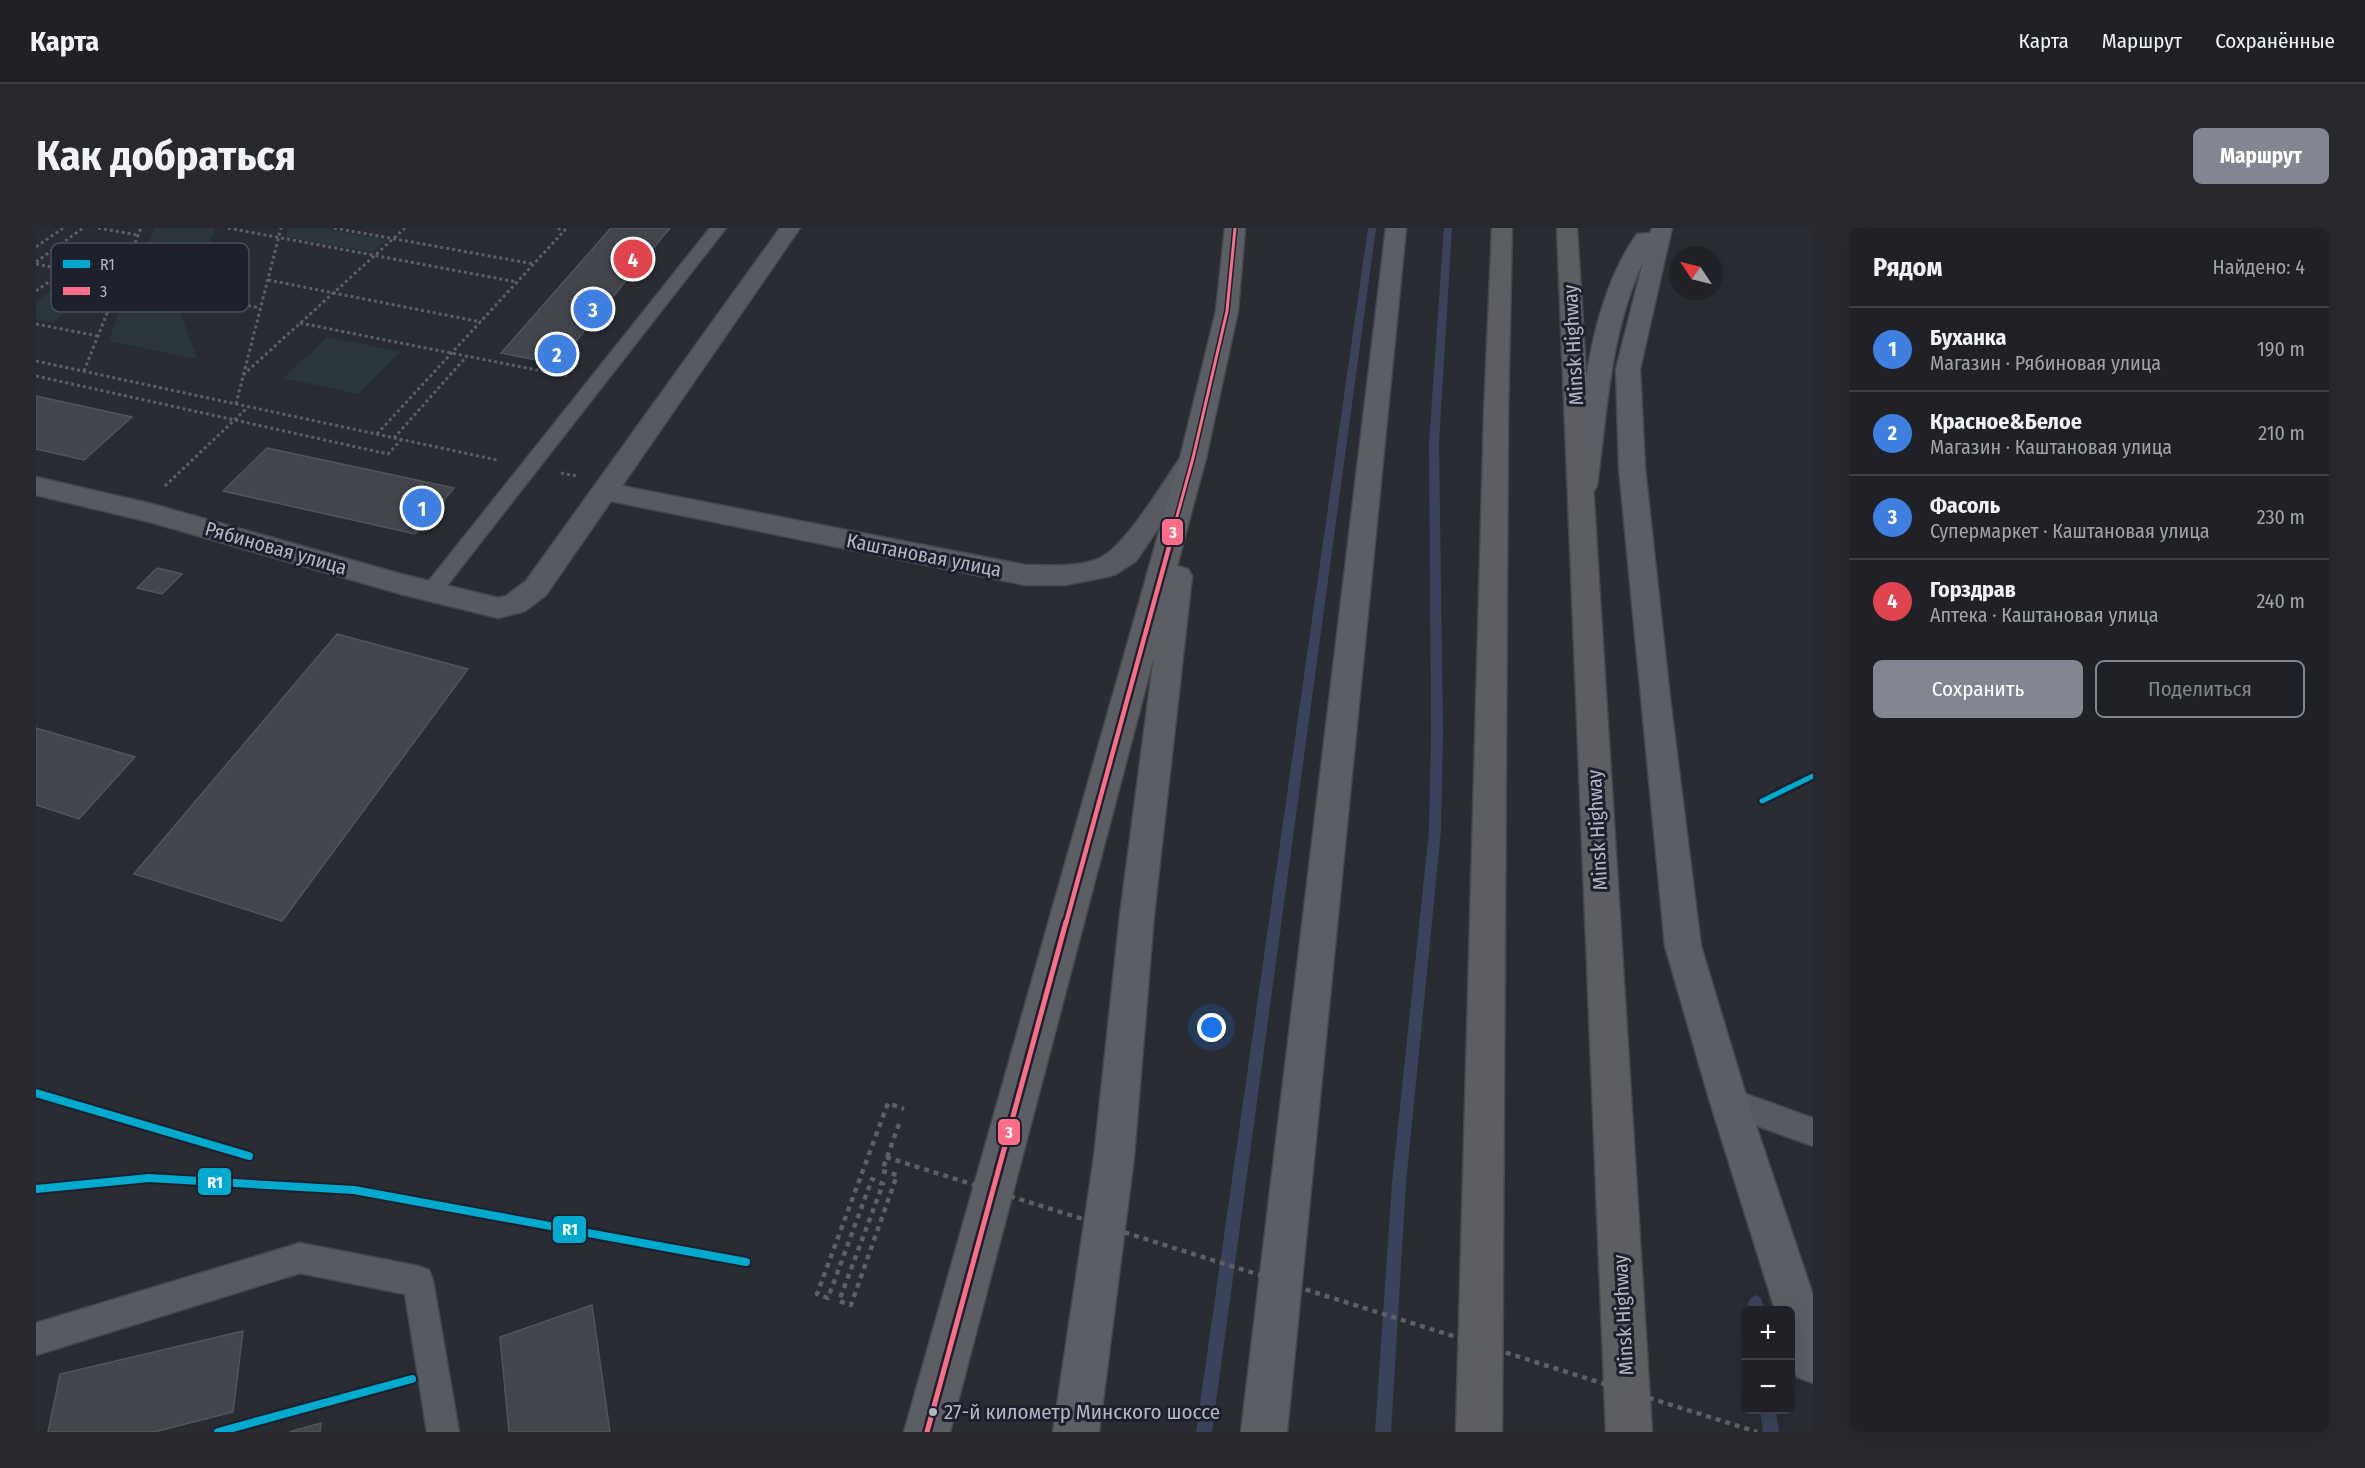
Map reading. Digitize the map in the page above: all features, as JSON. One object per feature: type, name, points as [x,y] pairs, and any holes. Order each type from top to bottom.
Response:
[{"type":"highway","points":[[1479,1432],[1496,415],[1502,228]]},
{"type":"highway","name":"Minsk Highway","points":[[1567,228],[1629,1432]]},
{"type":"main road","points":[[927,1432],[1193,458],[1227,311],[1235,228]]},
{"type":"main road","points":[[1264,1432],[1396,228]]},
{"type":"main road","points":[[1581,503],[1604,344],[1622,284],[1649,228]]},
{"type":"main road","points":[[1662,228],[1628,369],[1632,468],[1654,698],[1683,946],[1729,1102],[1813,1360]]},
{"type":"main road","points":[[1076,1432],[1114,1157],[1137,915],[1193,458]]},
{"type":"street","points":[[604,491],[790,228]]},
{"type":"street","name":"Каштановая улица","points":[[604,491],[1025,575],[1065,575],[1106,567],[1126,554],[1193,458]]},
{"type":"street","name":"Рябиновая улица","points":[[36,486],[152,513],[431,592],[498,608],[515,604],[536,588],[604,491]]},
{"type":"lane","points":[[431,592],[718,228]]},
{"type":"lane","points":[[1729,1102],[1813,1132]]},
{"type":"lane","points":[[36,1339],[300,1258],[418,1281],[443,1432]]},
{"type":"path","points":[[36,247],[63,228]]},
{"type":"path","points":[[63,243],[83,228]]},
{"type":"path","points":[[98,228],[138,235]]},
{"type":"path","points":[[135,243],[141,228]]},
{"type":"path","points":[[228,228],[517,282]]},
{"type":"path","points":[[236,404],[281,228]]},
{"type":"path","points":[[334,228],[534,264]]},
{"type":"path","points":[[243,375],[405,228]]},
{"type":"path","points":[[554,228],[566,229]]},
{"type":"path","points":[[377,435],[566,229]]},
{"type":"path","points":[[36,263],[51,252]]},
{"type":"path","points":[[36,263],[51,267]]},
{"type":"path","points":[[36,291],[51,280]]},
{"type":"path","points":[[268,280],[481,322]]},
{"type":"path","points":[[249,307],[260,309]]},
{"type":"path","points":[[84,371],[108,312]]},
{"type":"path","points":[[300,323],[550,373]]},
{"type":"path","points":[[36,324],[98,336]]},
{"type":"path","points":[[394,438],[467,356]]},
{"type":"path","points":[[36,361],[480,457]]},
{"type":"path","points":[[36,376],[388,454],[401,440]]},
{"type":"path","points":[[172,480],[248,407]]},
{"type":"path","points":[[899,1124],[882,1171],[897,1175],[851,1305],[839,1301],[883,1184],[872,1179],[828,1298],[817,1294],[888,1103],[904,1108]]},
{"type":"path","points":[[886,1157],[1757,1432]]},
{"type":"shaded area","points":[[155,228],[215,228],[209,243],[148,243]]},
{"type":"shaded area","points":[[289,228],[321,228],[387,240],[372,252],[286,237]]},
{"type":"shaded area","points":[[51,291],[51,312],[66,312],[53,322],[36,319],[36,302]]},
{"type":"shaded area","points":[[119,312],[180,312],[197,359],[109,341]]},
{"type":"shaded area","points":[[328,337],[401,352],[358,394],[283,378]]},
{"type":"building","points":[[611,228],[670,228],[557,364],[501,353]]},
{"type":"building","points":[[36,396],[132,417],[84,460],[36,449]]},
{"type":"building","points":[[267,448],[454,488],[415,534],[223,491]]},
{"type":"building","points":[[157,568],[182,574],[162,594],[137,588]]},
{"type":"building","points":[[337,634],[468,669],[282,921],[134,874]]},
{"type":"building","points":[[36,728],[135,757],[79,819],[36,805]]},
{"type":"building","points":[[592,1305],[610,1432],[509,1432],[500,1337]]},
{"type":"building","points":[[243,1331],[233,1412],[154,1432],[48,1432],[60,1374]]},
{"type":"building","points":[[321,1423],[320,1432],[289,1432]]},
{"type":"waterway","points":[[1204,1432],[1372,228]]},
{"type":"waterway","points":[[1383,1432],[1399,1183],[1435,831],[1437,732],[1434,443],[1448,228]]},
{"type":"waterway","points":[[1769,1414],[1771,1432]]},
{"type":"transit line","name":"3","points":[[927,1432],[1193,458],[1227,311],[1235,228]]},
{"type":"transit line","name":"R1","points":[[1762,801],[1813,776]]},
{"type":"transit line","name":"R1","points":[[36,1093],[249,1156]]},
{"type":"transit line","name":"R1","points":[[36,1189],[149,1178],[354,1190],[746,1262]]},
{"type":"transit line","name":"R1","points":[[218,1432],[412,1379]]},
{"type":"place","name":"Горздрав","points":[[633,259]]},
{"type":"place","name":"Фасоль","points":[[593,309]]},
{"type":"place","name":"Красное&Белое","points":[[557,354]]},
{"type":"place","name":"Буханка","points":[[422,508]]},
{"type":"place","name":"27-й километр Минского шоссе","points":[[933,1412]]}]
